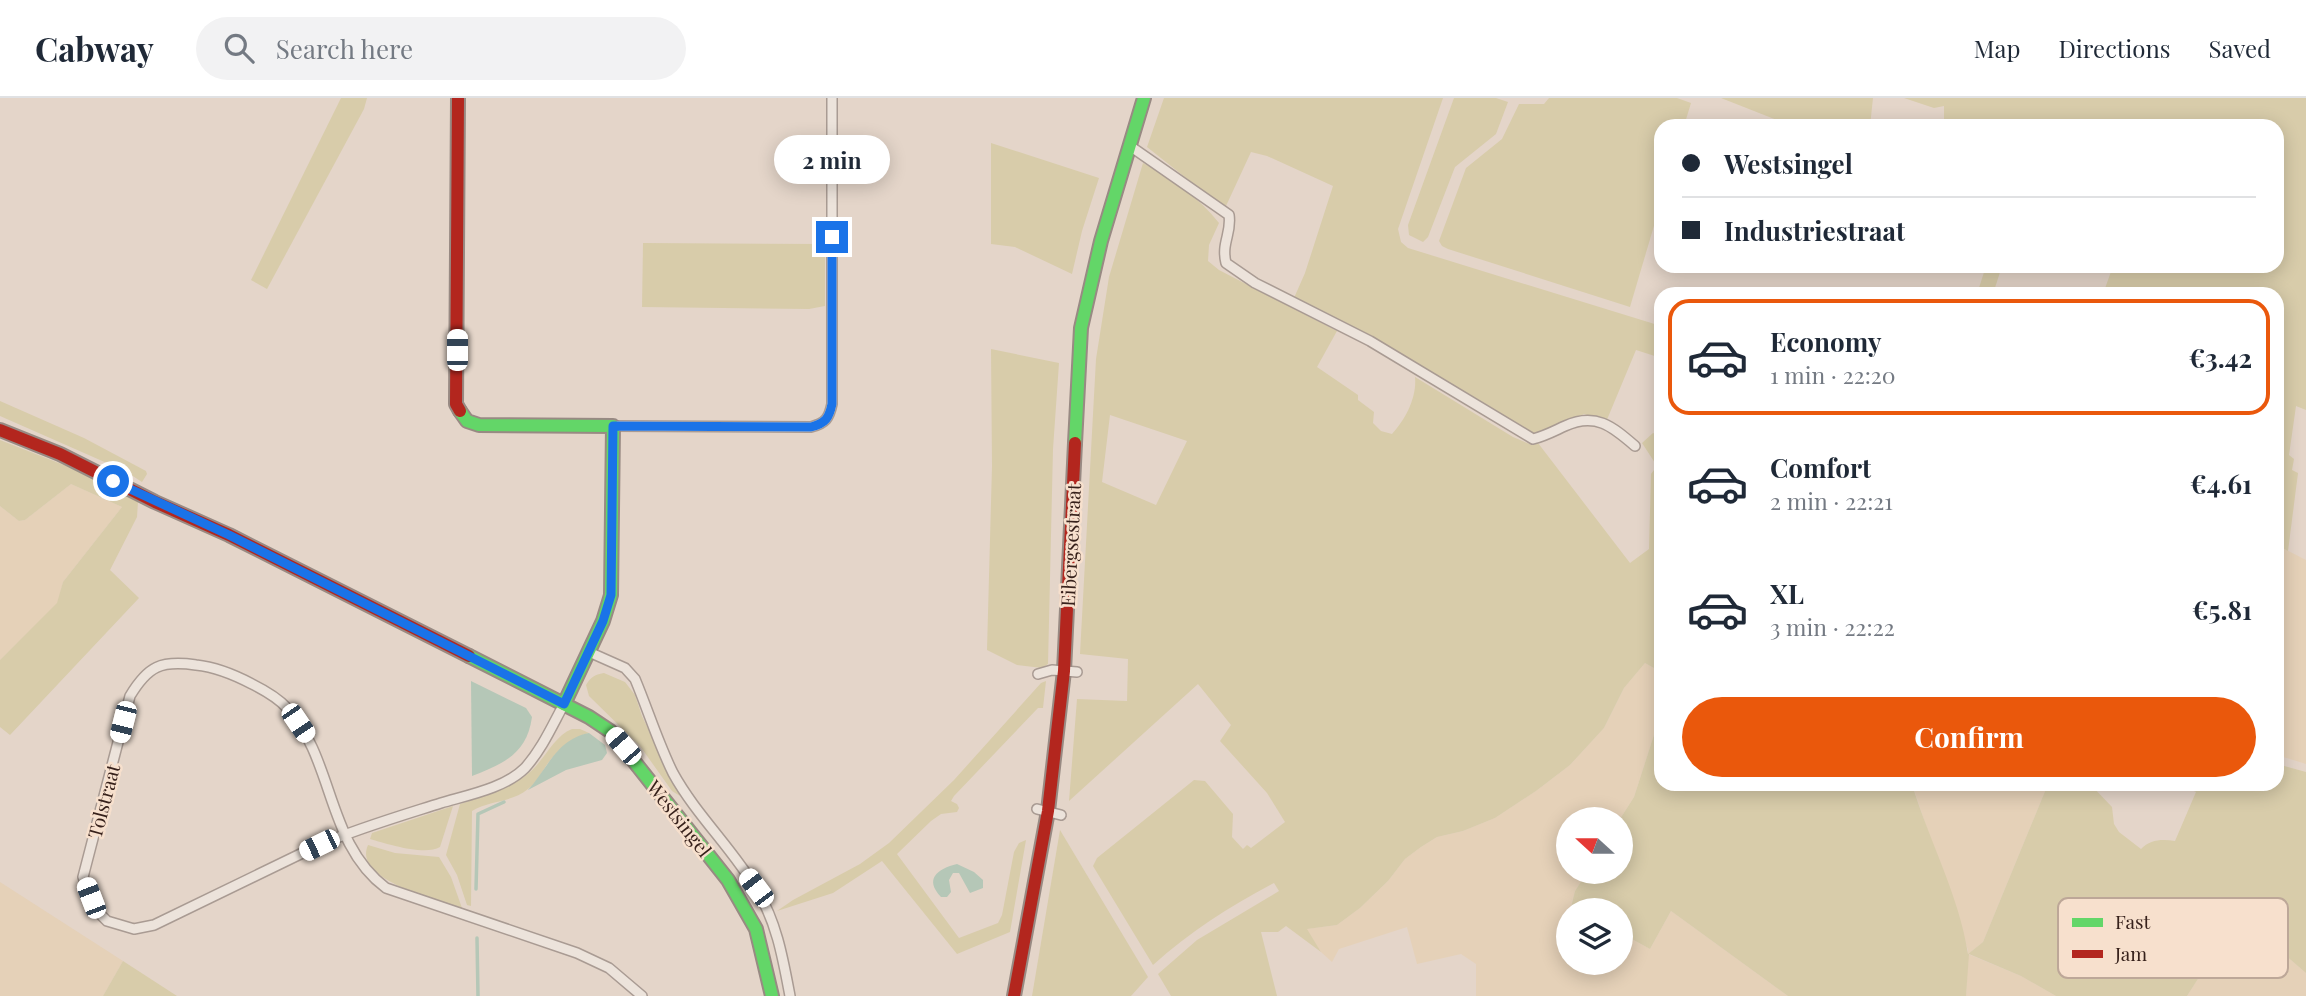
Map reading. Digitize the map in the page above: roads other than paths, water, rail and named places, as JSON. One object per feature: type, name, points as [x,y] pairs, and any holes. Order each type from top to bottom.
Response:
[{"type":"main road","points":[[458,98],[456,404],[462,417],[469,424],[613,426],[611,595],[590,652],[564,704]]},
{"type":"main road","name":"Eibergsestraat","points":[[1014,996],[1049,812],[1070,671],[1082,328],[1090,282],[1107,215],[1144,98]]},
{"type":"main road","name":"Westsingel","points":[[0,430],[60,454],[155,502],[229,535],[564,704],[610,732],[728,880],[756,929],[772,996]]},
{"type":"street","points":[[613,426],[811,427],[822,424],[828,418],[832,404],[832,98]]},
{"type":"street","points":[[1130,146],[1229,215],[1230,222],[1223,251],[1226,263],[1255,283],[1370,341],[1534,439],[1584,419],[1601,422],[1635,446]]},
{"type":"street","name":"Westsingel","points":[[590,652],[625,668],[635,679],[674,774],[767,907],[779,938],[790,996]]},
{"type":"street","name":"Tolstraat","points":[[564,704],[543,743],[524,769],[508,780],[344,834],[154,925],[134,929],[107,921],[99,913],[83,877],[130,696],[142,677],[155,668],[174,663],[209,666],[267,692],[286,707],[309,740],[344,834],[353,853],[386,888],[585,957],[609,968],[642,996]]},
{"type":"street","points":[[1038,674],[1052,670],[1070,671]]},
{"type":"waterway","points":[[476,889],[478,814],[504,802]]},
{"type":"waterway","points":[[477,938],[478,996]]}]
